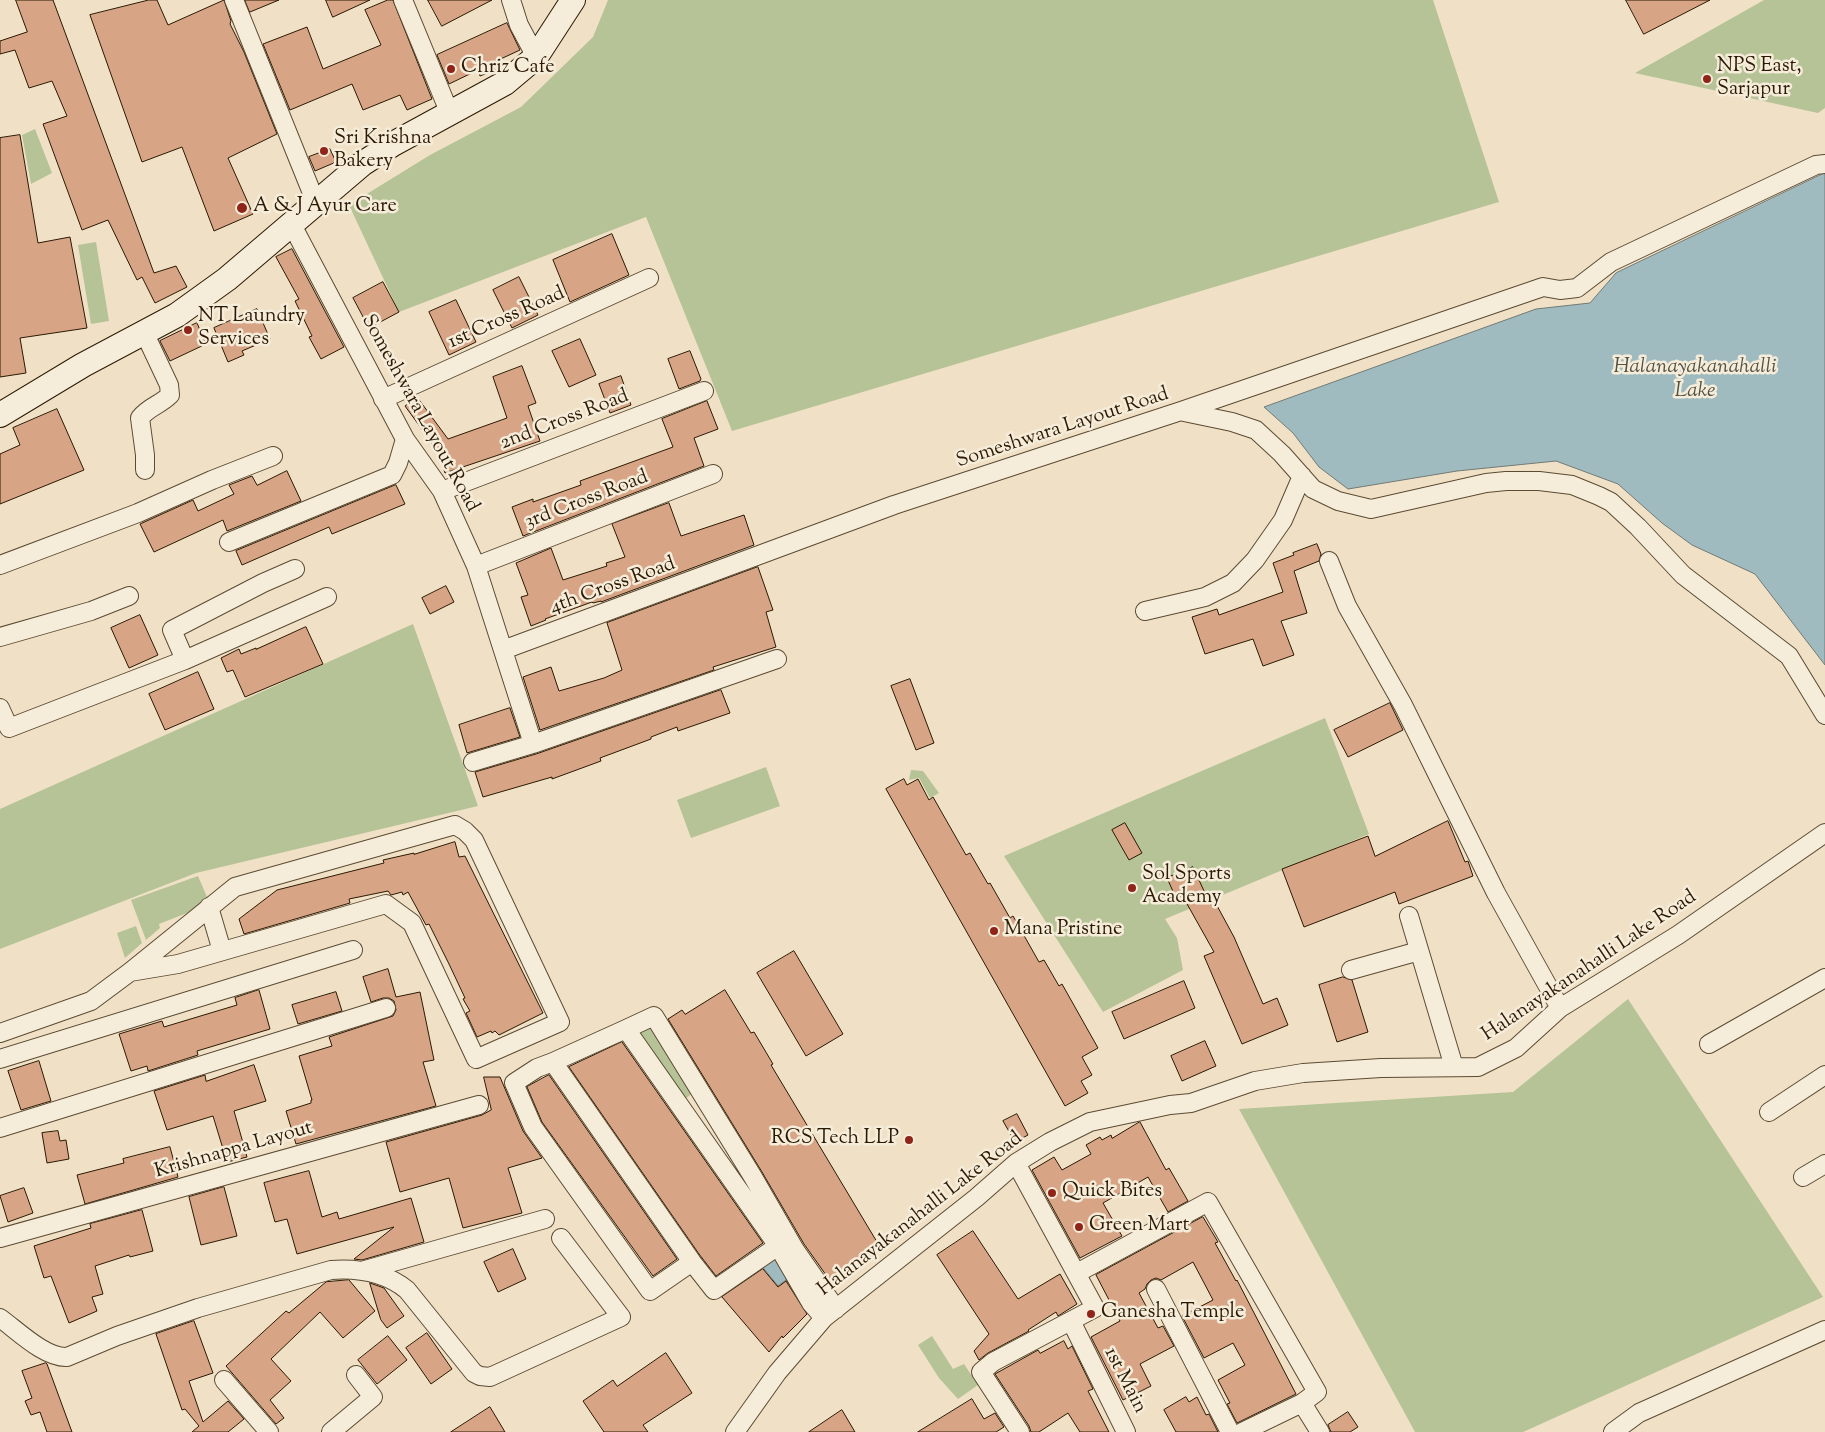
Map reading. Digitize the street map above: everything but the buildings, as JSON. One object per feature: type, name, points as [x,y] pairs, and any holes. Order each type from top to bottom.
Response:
[{"type":"main road","points":[[0,415],[83,365],[177,315],[227,279],[362,164],[394,144],[504,83],[536,57],[573,0]]},
{"type":"street","points":[[234,0],[316,203]]},
{"type":"street","points":[[403,0],[450,114]]},
{"type":"street","points":[[511,0],[519,24],[536,57]]},
{"type":"street","points":[[1181,411],[1543,287],[1560,290],[1577,288],[1611,262],[1816,166],[1825,164]]},
{"type":"street","name":"Someshwara Layout Road","points":[[292,225],[405,439],[442,491],[476,566],[533,744]]},
{"type":"street","name":"1st Cross Road","points":[[383,399],[649,278]]},
{"type":"street","points":[[144,332],[169,385],[170,395],[162,403],[146,409],[140,418],[145,470]]},
{"type":"street","name":"2nd Cross Road","points":[[442,491],[704,391]]},
{"type":"street","name":"Someshwara Layout Road","points":[[738,563],[894,505],[1181,411],[1232,422],[1256,430],[1313,489],[1338,501],[1371,509],[1506,480],[1538,481],[1572,486],[1599,496],[1611,502],[1638,527],[1683,575],[1789,656],[1825,716]]},
{"type":"street","points":[[229,542],[392,475],[398,463],[405,439]]},
{"type":"street","points":[[0,565],[138,513],[212,480],[273,456]]},
{"type":"street","name":"3rd Cross Road","points":[[476,566],[713,474]]},
{"type":"street","points":[[1145,611],[1205,597],[1233,583],[1255,560],[1283,520],[1302,476]]},
{"type":"street","points":[[1329,561],[1346,606],[1403,705],[1496,893],[1560,1008]]},
{"type":"street","name":"4th Cross Road","points":[[503,650],[738,563]]},
{"type":"street","points":[[185,660],[172,630],[263,583],[295,569]]},
{"type":"street","points":[[0,637],[92,611],[128,596]]},
{"type":"street","points":[[0,708],[9,728],[185,660],[327,597]]},
{"type":"street","points":[[473,762],[533,744],[777,659]]},
{"type":"street","points":[[0,1033],[84,1005],[130,972],[235,887],[455,825],[474,840],[560,1022],[476,1059],[412,923],[386,904],[178,964],[130,972]]},
{"type":"street","name":"Halanayakanahalli Lake Road","points":[[735,1432],[777,1373],[830,1314],[976,1198],[1016,1163],[1050,1142],[1090,1122],[1191,1102],[1255,1080],[1303,1072],[1478,1066],[1516,1048],[1560,1008],[1678,935],[1825,833]]},
{"type":"street","points":[[209,907],[222,951]]},
{"type":"street","points":[[1409,916],[1454,1067]]},
{"type":"street","points":[[0,1059],[353,950]]},
{"type":"street","points":[[1351,970],[1419,950]]},
{"type":"street","points":[[1709,1044],[1825,978]]},
{"type":"street","points":[[0,1128],[386,1008]]},
{"type":"street","points":[[692,1262],[650,1291],[533,1127],[514,1083],[537,1068],[654,1016],[753,1176],[786,1252],[811,1303],[830,1314]]},
{"type":"street","points":[[626,1029],[786,1252]]},
{"type":"street","points":[[553,1062],[692,1262],[714,1290],[786,1252]]},
{"type":"street","points":[[1769,1112],[1825,1075]]},
{"type":"street","name":"Krishnappa Layout","points":[[0,1238],[479,1105]]},
{"type":"street","points":[[1016,1163],[1095,1308],[992,1362],[982,1372],[1020,1432]]},
{"type":"street","points":[[1803,1177],[1825,1164]]},
{"type":"street","points":[[1077,1274],[1208,1202],[1317,1392],[1302,1403],[1242,1432]]},
{"type":"street","points":[[362,1271],[545,1219]]},
{"type":"street","points":[[0,1318],[49,1354],[67,1357],[117,1336],[198,1308],[332,1270],[350,1268],[382,1275],[396,1281],[407,1290],[474,1373],[490,1377],[621,1317],[561,1238]]},
{"type":"street","points":[[1156,1288],[1230,1432]]},
{"type":"street","name":"1st Main","points":[[1071,1321],[1126,1432]]},
{"type":"street","points":[[1613,1432],[1639,1413],[1825,1330]]},
{"type":"street","points":[[331,1432],[373,1397],[356,1375]]},
{"type":"street","points":[[224,1380],[269,1432]]},
{"type":"street","points":[[1302,1403],[1320,1432]]},
{"type":"green space","points":[[608,0],[1433,0],[1499,202],[732,431],[646,217],[399,312],[349,205],[430,155],[521,107],[593,37]]},
{"type":"green space","points":[[1764,0],[1825,0],[1825,108],[1818,113],[1635,73]]},
{"type":"green space","points":[[35,129],[52,173],[31,184],[22,135]]},
{"type":"green space","points":[[96,242],[109,321],[91,324],[78,245]]},
{"type":"green space","points":[[413,624],[478,806],[196,873],[0,949],[0,809]]},
{"type":"green space","name":"Sol Sports Academy","points":[[1325,718],[1369,834],[1165,919],[1177,938],[1183,970],[1103,1012],[1004,856]]},
{"type":"green space","points":[[766,767],[780,806],[691,838],[677,800]]},
{"type":"green space","points":[[911,770],[923,771],[939,793],[930,798],[919,778],[909,780]]},
{"type":"green space","points":[[198,876],[210,904],[159,924],[160,928],[146,940],[131,900]]},
{"type":"green space","points":[[136,926],[142,943],[125,958],[117,933]]},
{"type":"green space","points":[[1628,999],[1823,1297],[1523,1432],[1415,1432],[1239,1109],[1513,1092]]},
{"type":"green space","points":[[652,1025],[693,1093],[681,1102],[634,1035]]},
{"type":"green space","points":[[932,1336],[953,1369],[964,1364],[978,1385],[958,1399],[939,1378],[918,1345]]},
{"type":"water","name":"Halanayakanahalli Lake","points":[[1825,173],[1825,665],[1755,574],[1692,545],[1662,523],[1618,484],[1556,461],[1457,471],[1348,489],[1319,467],[1293,433],[1264,407],[1536,309],[1590,303],[1616,273]]},
{"type":"water","points":[[774,1255],[793,1289],[786,1280],[778,1286],[760,1264]]},
{"type":"place","name":"Chriz Cafe","points":[[451,69]]},
{"type":"place","name":"NPS East, Sarjapur","points":[[1707,79]]},
{"type":"place","name":"Sri Krishna Bakery","points":[[324,151]]},
{"type":"place","name":"A & J Ayur Care","points":[[242,208]]},
{"type":"place","name":"NT Laundry Services","points":[[188,330]]},
{"type":"place","name":"Sol Sports Academy","points":[[1132,888]]},
{"type":"place","name":"Mana Pristine","points":[[994,931]]},
{"type":"place","name":"RCS Tech LLP","points":[[909,1140]]},
{"type":"place","name":"Quick Bites","points":[[1052,1193]]},
{"type":"place","name":"Green Mart","points":[[1079,1227]]},
{"type":"place","name":"Ganesha Temple","points":[[1091,1314]]}]
